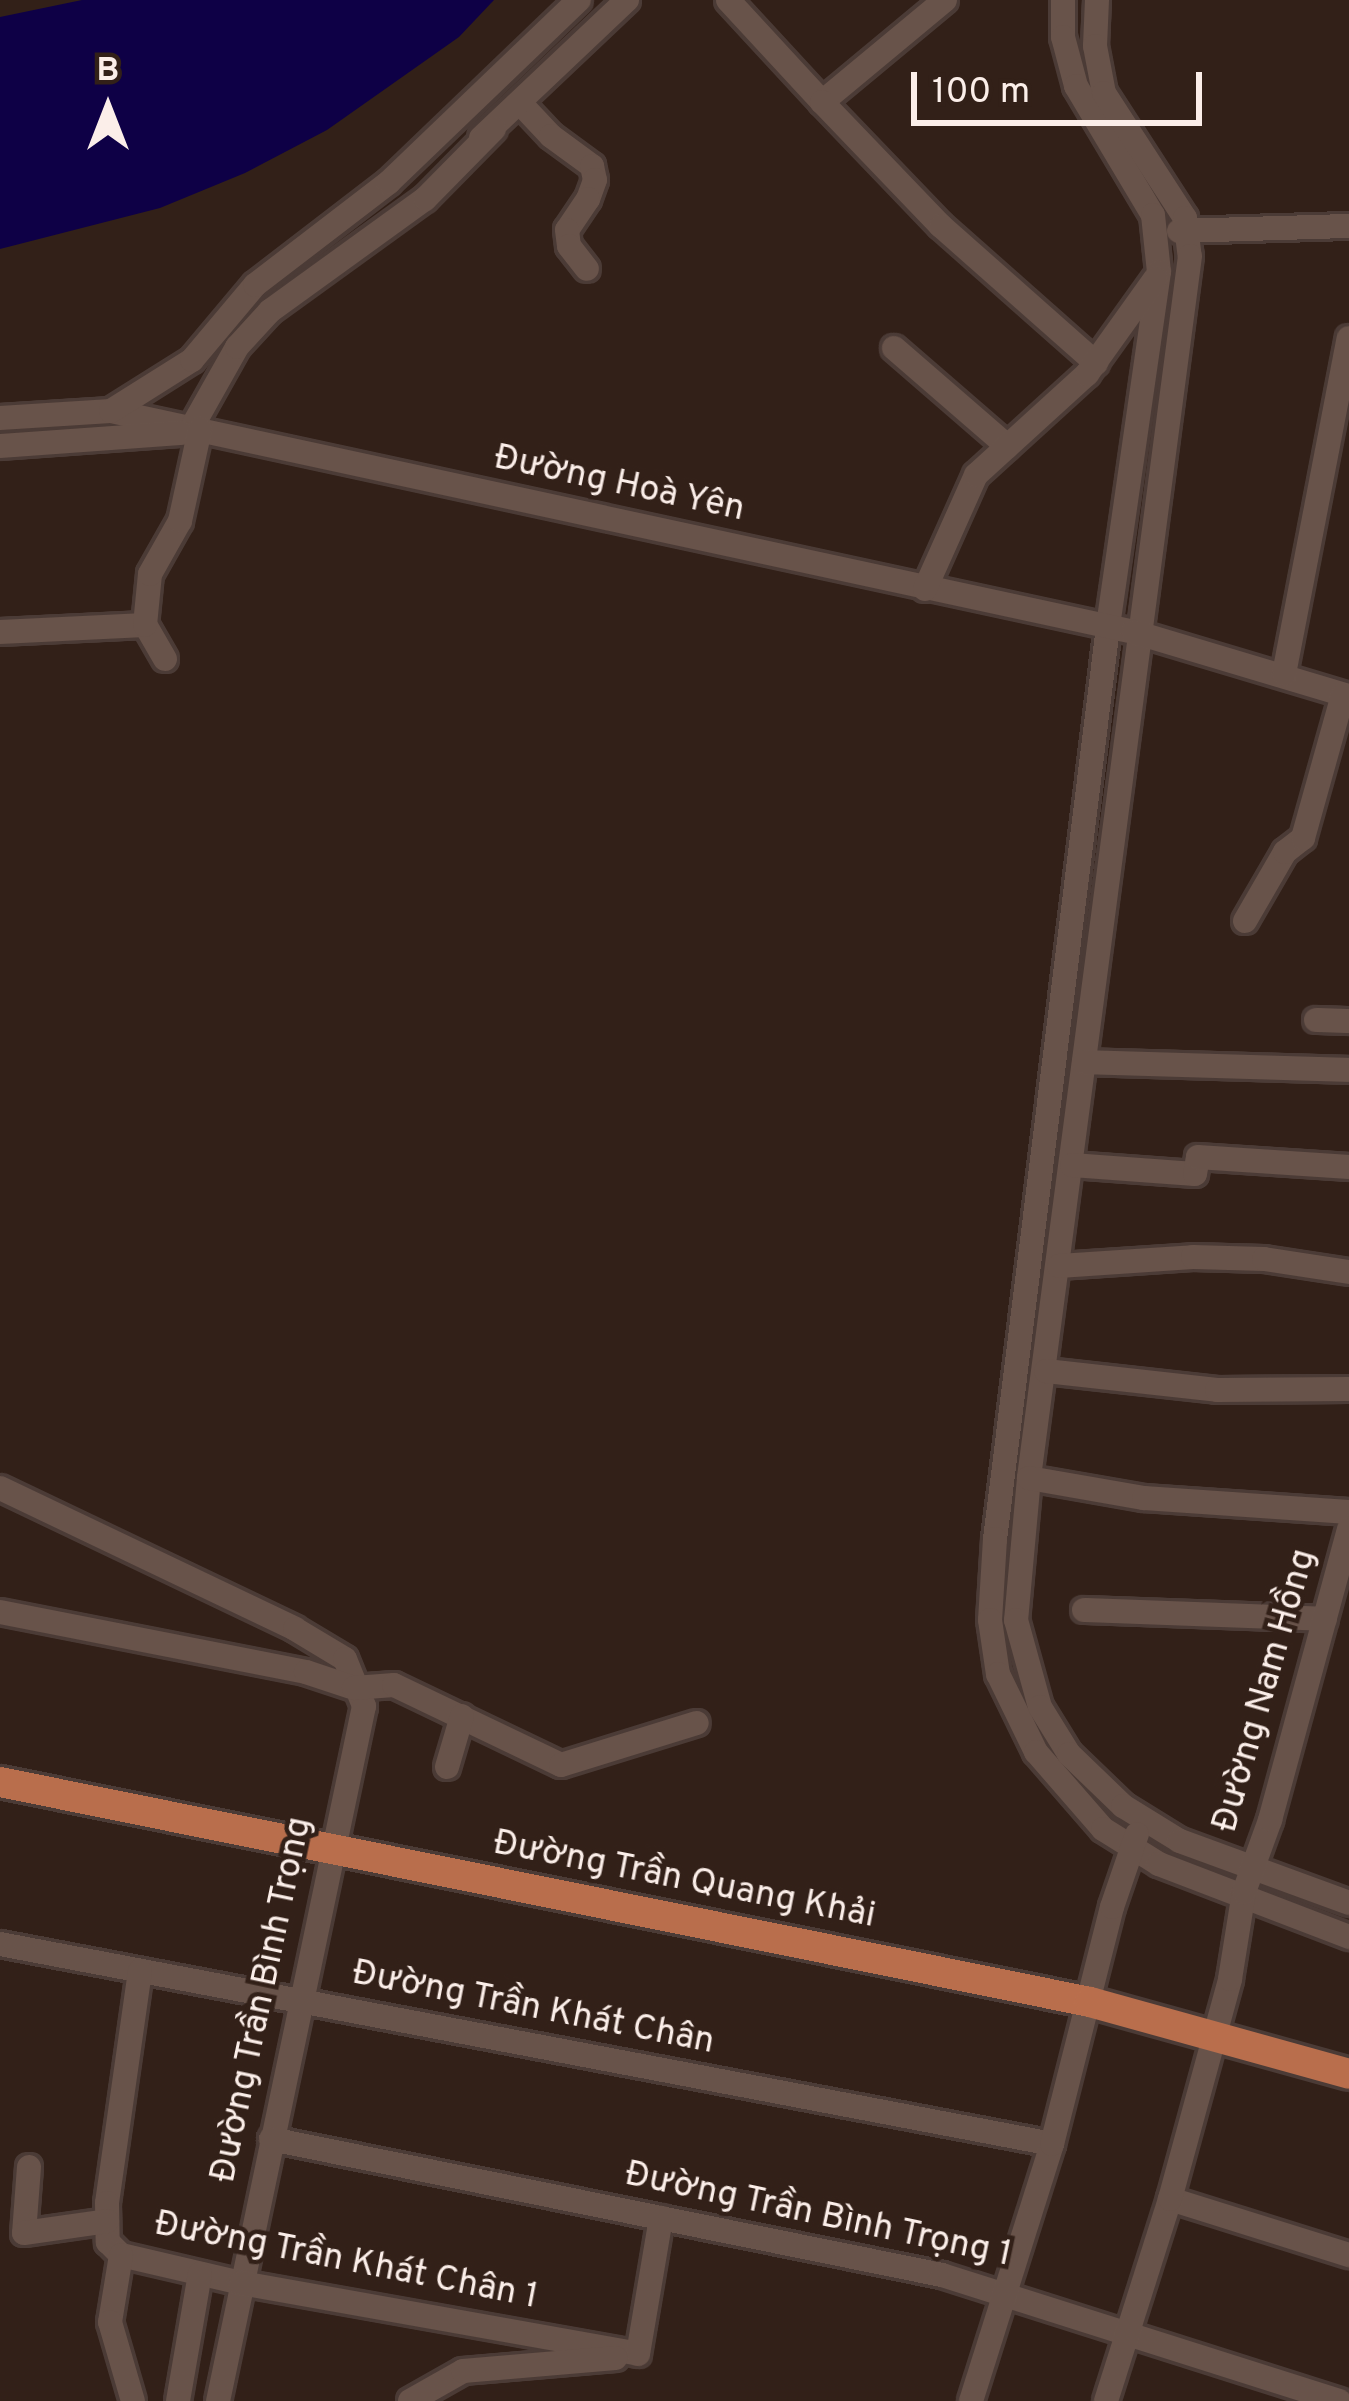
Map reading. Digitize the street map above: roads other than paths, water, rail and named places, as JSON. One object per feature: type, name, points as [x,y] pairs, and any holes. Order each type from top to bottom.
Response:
[{"type":"main road","name":"Đường Trần Quang Khải","points":[[0,1782],[1090,2002],[1349,2074]]},
{"type":"street","points":[[0,418],[111,411],[192,360],[255,285],[389,182],[579,0]]},
{"type":"street","points":[[165,659],[146,625],[150,574],[180,521],[196,428],[236,347],[270,311],[425,200],[627,0]]},
{"type":"street","points":[[728,0],[956,241],[1096,363]]},
{"type":"street","points":[[822,102],[945,0]]},
{"type":"street","points":[[1064,0],[1063,37],[1076,86],[1154,215],[1175,232],[1349,226]]},
{"type":"street","points":[[1097,0],[1095,46],[1104,93],[1175,232],[1187,285],[1122,630],[995,1539],[990,1620],[998,1673],[1036,1752],[1070,1797],[1137,1835],[1248,1882],[1349,1937]]},
{"type":"street","points":[[520,103],[551,136],[592,166],[595,180],[588,199],[567,230],[569,246],[587,268]]},
{"type":"street","points":[[360,202],[416,181],[494,129]]},
{"type":"street","points":[[1137,1835],[1069,1754],[1040,1707],[1016,1620],[1028,1478],[1084,1062],[1160,272],[1175,232]]},
{"type":"street","points":[[925,589],[976,475],[1096,363],[1160,272]]},
{"type":"street","points":[[1284,674],[1341,425],[1349,338]]},
{"type":"street","points":[[894,348],[1007,446]]},
{"type":"street","name":"Đường Hoà Yên","points":[[111,411],[1122,630],[1346,695]]},
{"type":"street","points":[[0,446],[148,437],[196,428]]},
{"type":"street","points":[[0,632],[146,625]]},
{"type":"street","points":[[1245,921],[1285,852],[1303,838],[1346,695]]},
{"type":"street","points":[[1316,1021],[1349,1021]]},
{"type":"street","points":[[1084,1062],[1349,1070]]},
{"type":"street","points":[[1072,1165],[1195,1174],[1198,1157],[1349,1167]]},
{"type":"street","points":[[1059,1266],[1193,1257],[1264,1259],[1349,1272]]},
{"type":"street","points":[[1046,1371],[1216,1390],[1349,1389]]},
{"type":"street","points":[[1028,1478],[1186,1502],[1349,1512]]},
{"type":"street","points":[[0,1488],[295,1629],[345,1659],[354,1688]]},
{"type":"street","name":"Đường Nam Hồng","points":[[1106,2401],[1170,2199],[1215,2034],[1248,1882],[1349,1529]]},
{"type":"street","points":[[1084,1610],[1325,1619]]},
{"type":"street","points":[[0,1612],[306,1672],[354,1688],[394,1685],[541,1757],[572,1766],[638,1739],[697,1723]]},
{"type":"street","name":"Đường Trần Bình Trọng","points":[[218,2401],[329,1851],[364,1706],[354,1688]]},
{"type":"street","points":[[447,1767],[462,1716]]},
{"type":"street","points":[[971,2401],[1052,2144],[1137,1835]]},
{"type":"street","points":[[1248,1882],[1349,1903]]},
{"type":"street","name":"Đường Trần Khát Chân","points":[[0,1944],[1052,2144]]},
{"type":"street","name":"Đường Trần Khát Chân 1","points":[[140,1971],[107,2221],[108,2242],[121,2255],[241,2283],[638,2354]]},
{"type":"street","name":"Đường Trần Bình Trọng 1","points":[[272,2139],[1007,2292],[1340,2401]]},
{"type":"street","points":[[28,2167],[24,2233],[107,2221]]},
{"type":"street","points":[[1170,2199],[1349,2255]]},
{"type":"street","points":[[410,2401],[463,2371],[638,2354],[661,2218]]},
{"type":"street","points":[[121,2255],[110,2322],[133,2401]]},
{"type":"street","points":[[178,2401],[200,2274]]}]
